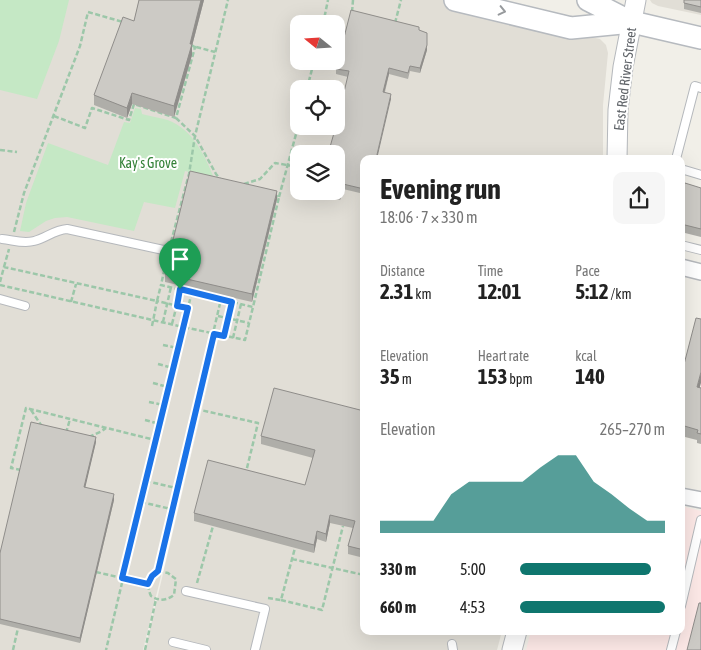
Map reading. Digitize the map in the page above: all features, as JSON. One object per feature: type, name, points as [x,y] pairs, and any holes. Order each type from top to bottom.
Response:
[{"type":"main road","points":[[455,0],[571,28],[632,22]]},
{"type":"main road","points":[[588,0],[632,22],[701,38]]},
{"type":"street","name":"East Red River Street","points":[[617,155],[618,110],[623,67],[636,0]]},
{"type":"street","points":[[685,268],[701,272]]},
{"type":"street","points":[[685,497],[701,500]]},
{"type":"street","points":[[512,650],[515,635]]},
{"type":"lane","points":[[677,155],[695,86],[701,88]]},
{"type":"lane","points":[[685,170],[701,174]]},
{"type":"lane","points":[[2,239],[25,243],[37,241],[59,229],[67,229],[168,251]]},
{"type":"lane","points":[[685,246],[701,250]]},
{"type":"lane","points":[[0,299],[25,306]]},
{"type":"lane","points":[[685,591],[699,540],[701,520]]},
{"type":"lane","points":[[186,590],[265,608],[255,650]]},
{"type":"lane","points":[[671,650],[675,635]]},
{"type":"lane","points":[[173,642],[206,650]]},
{"type":"path","points":[[152,326],[168,251],[189,174],[195,136],[228,0]]},
{"type":"path","points":[[324,15],[328,0]]},
{"type":"path","points":[[351,15],[353,0]]},
{"type":"path","points":[[394,26],[401,0]]},
{"type":"path","points":[[131,26],[88,12],[80,46],[24,193],[0,283],[71,302],[245,340],[296,135]]},
{"type":"path","points":[[176,118],[195,46],[187,44],[216,52]]},
{"type":"path","points":[[145,108],[147,101]]},
{"type":"path","points":[[54,116],[85,128],[92,108],[129,120],[134,104],[176,118],[195,136],[216,174],[226,183],[216,181]]},
{"type":"path","points":[[0,150],[17,152]]},
{"type":"path","points":[[242,185],[250,184],[260,179],[275,163],[288,166]]},
{"type":"path","points":[[270,195],[279,197]]},
{"type":"path","points":[[4,267],[188,308]]},
{"type":"path","points":[[71,302],[76,284]]},
{"type":"path","points":[[161,285],[253,307]]},
{"type":"path","points":[[163,322],[171,287]]},
{"type":"path","points":[[172,324],[180,289]]},
{"type":"path","points":[[106,650],[192,292]]},
{"type":"path","points":[[176,579],[174,595],[169,599],[156,599],[151,596],[148,584],[152,576],[158,571],[221,299]]},
{"type":"path","points":[[224,336],[232,302]]},
{"type":"path","points":[[234,338],[241,304]]},
{"type":"path","points":[[218,316],[249,323]]},
{"type":"path","points":[[163,345],[178,348]]},
{"type":"path","points":[[158,364],[173,368]]},
{"type":"path","points":[[154,383],[168,387]]},
{"type":"path","points":[[149,402],[164,405]]},
{"type":"path","points":[[21,470],[11,468],[26,408],[156,440]]},
{"type":"path","points":[[196,409],[266,425]]},
{"type":"path","points":[[31,410],[35,419],[43,427]]},
{"type":"path","points":[[65,434],[70,419]]},
{"type":"path","points":[[145,420],[160,424]]},
{"type":"path","points":[[245,477],[258,424]]},
{"type":"path","points":[[84,438],[95,435],[106,428]]},
{"type":"path","points":[[59,433],[70,436]]},
{"type":"path","points":[[146,481],[177,488]]},
{"type":"path","points":[[141,502],[172,509]]},
{"type":"path","points":[[190,582],[198,583],[213,526]]},
{"type":"path","points":[[263,597],[322,610],[343,526]]},
{"type":"path","points":[[281,600],[295,548]]},
{"type":"path","points":[[292,559],[360,574]]},
{"type":"path","points":[[158,571],[168,573],[176,579],[183,580]]},
{"type":"path","points":[[96,572],[148,584]]},
{"type":"path","points":[[145,650],[156,599]]},
{"type":"path","points":[[13,650],[18,628]]},
{"type":"shaded area","points":[[0,0],[485,0],[482,13],[600,39],[606,45],[608,53],[603,105],[603,155],[360,155],[360,635],[501,635],[497,650],[145,650],[218,341],[143,650],[0,650]]},
{"type":"shaded area","points":[[650,0],[701,0],[701,15],[658,6]]},
{"type":"shaded area","points":[[685,507],[701,511],[701,650],[526,650],[530,635],[685,635]]},
{"type":"green space","points":[[0,0],[69,0],[59,41],[37,99],[0,90]]},
{"type":"green space","name":"Kay's Grove","points":[[135,108],[141,109],[142,114],[168,120],[189,134],[199,148],[214,178],[185,171],[175,208],[144,202],[134,231],[67,217],[46,221],[29,232],[20,231],[26,203],[48,143],[108,165],[124,122],[130,123]]},
{"type":"building","points":[[139,0],[201,0],[190,44],[192,44],[174,106],[132,93],[127,108],[94,95],[123,17],[134,21]]},
{"type":"building","points":[[684,0],[701,0],[701,7],[684,3]]},
{"type":"building","points":[[351,10],[419,27],[419,30],[427,33],[427,45],[420,68],[410,66],[408,73],[389,68],[383,92],[391,94],[377,155],[360,155],[360,188],[345,184],[345,145],[331,145],[333,135],[345,135],[345,88],[349,71],[342,70],[345,70],[345,34]]},
{"type":"building","points":[[190,171],[277,191],[252,294],[165,274]]},
{"type":"building","points":[[685,183],[701,188],[701,229],[685,225]]},
{"type":"building","points":[[696,318],[701,319],[701,372],[697,387],[701,388],[701,434],[697,433],[698,430],[685,426],[685,361]]},
{"type":"building","points":[[274,388],[360,410],[360,549],[348,546],[355,521],[330,515],[326,534],[317,531],[314,545],[194,513],[208,460],[305,485],[315,450],[261,436]]},
{"type":"building","points":[[31,422],[96,437],[84,487],[114,494],[80,638],[0,619],[0,553]]},
{"type":"building","points":[[699,603],[701,603],[701,650],[687,650]]},
{"type":"route","points":[[180,289],[232,302],[224,336],[214,334],[158,571],[152,576],[148,584],[122,578],[188,308],[177,306],[180,289]]}]
